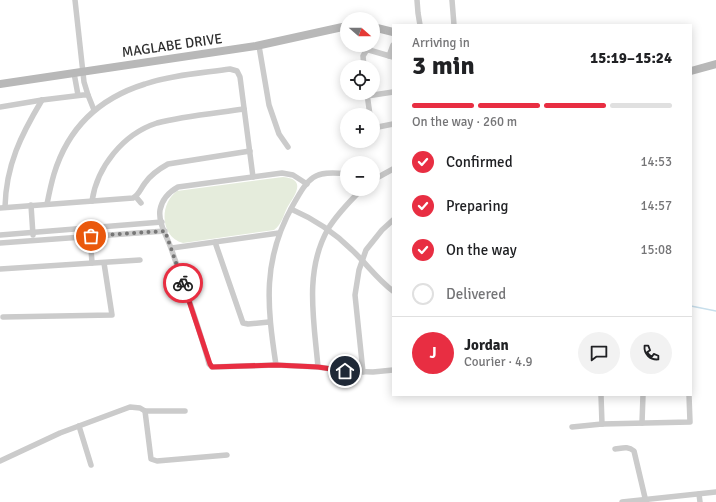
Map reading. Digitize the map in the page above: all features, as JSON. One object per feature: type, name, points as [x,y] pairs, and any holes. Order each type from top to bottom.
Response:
[{"type":"main road","name":"MAGLABE DRIVE","points":[[0,84],[260,46],[340,28]]},
{"type":"main road","points":[[380,29],[392,32]]},
{"type":"main road","points":[[692,71],[716,64]]},
{"type":"street","points":[[75,0],[84,82],[94,110]]},
{"type":"street","points":[[417,0],[420,24]]},
{"type":"street","points":[[452,0],[454,24]]},
{"type":"street","points":[[260,46],[269,104],[279,134],[288,147]]},
{"type":"street","points":[[363,60],[363,56],[366,51],[369,50],[391,56]]},
{"type":"street","points":[[47,204],[54,174],[66,146],[78,128],[94,110],[119,95],[159,80],[230,69],[239,73],[253,177]]},
{"type":"street","points":[[74,73],[78,95]]},
{"type":"street","points":[[380,94],[392,92]]},
{"type":"street","points":[[0,107],[78,95],[88,95]]},
{"type":"street","points":[[42,100],[24,131],[15,152],[7,180],[3,208],[126,199],[136,196],[150,177],[168,164],[250,151]]},
{"type":"street","points":[[92,202],[95,187],[108,161],[127,141],[144,129],[170,120],[244,109]]},
{"type":"street","points":[[380,127],[392,124]]},
{"type":"street","points":[[380,175],[392,169]]},
{"type":"street","points":[[276,365],[269,322],[268,287],[273,251],[279,233],[291,209],[307,184],[315,176],[330,172],[340,173]]},
{"type":"street","points":[[307,184],[287,173],[253,177],[178,187],[167,195],[163,202],[160,210],[162,222],[210,364],[212,367],[276,365],[318,367],[363,372],[392,370]]},
{"type":"street","points":[[136,196],[141,203]]},
{"type":"street","points":[[318,367],[312,291],[316,261],[328,229],[338,215],[356,196]]},
{"type":"street","points":[[31,205],[33,240]]},
{"type":"street","points":[[291,209],[328,229],[362,260],[377,278],[392,290]]},
{"type":"street","points":[[363,372],[355,295],[356,283],[366,250],[374,239],[392,221]]},
{"type":"street","points":[[0,235],[162,222]]},
{"type":"street","points":[[90,228],[92,263]]},
{"type":"street","points":[[0,243],[165,231]]},
{"type":"street","points":[[172,248],[279,233]]},
{"type":"street","points":[[215,242],[242,323],[248,324],[269,322]]},
{"type":"street","points":[[0,269],[140,260]]},
{"type":"street","points":[[3,318],[112,315],[104,262]]},
{"type":"street","points":[[601,396],[602,424]]},
{"type":"street","points":[[642,423],[643,396]]},
{"type":"street","points":[[572,427],[602,424],[690,422],[689,396]]},
{"type":"street","points":[[0,461],[79,426],[130,407],[140,408],[145,411],[185,411]]},
{"type":"street","points":[[145,411],[151,459],[157,461],[227,455]]},
{"type":"street","points":[[79,426],[91,465]]},
{"type":"street","points":[[615,449],[626,447],[631,448],[634,452],[646,501]]},
{"type":"street","points":[[622,502],[646,501],[716,492]]},
{"type":"street","points":[[699,494],[700,502]]},
{"type":"green space","points":[[283,177],[291,178],[295,181],[297,189],[281,223],[274,230],[183,243],[175,240],[166,227],[165,212],[167,204],[177,191]]},
{"type":"waterway","points":[[692,306],[716,311]]},
{"type":"way so far","points":[[91,236],[165,231],[183,283]]},
{"type":"route","points":[[183,283],[212,367],[276,365],[318,367],[345,371]]}]
